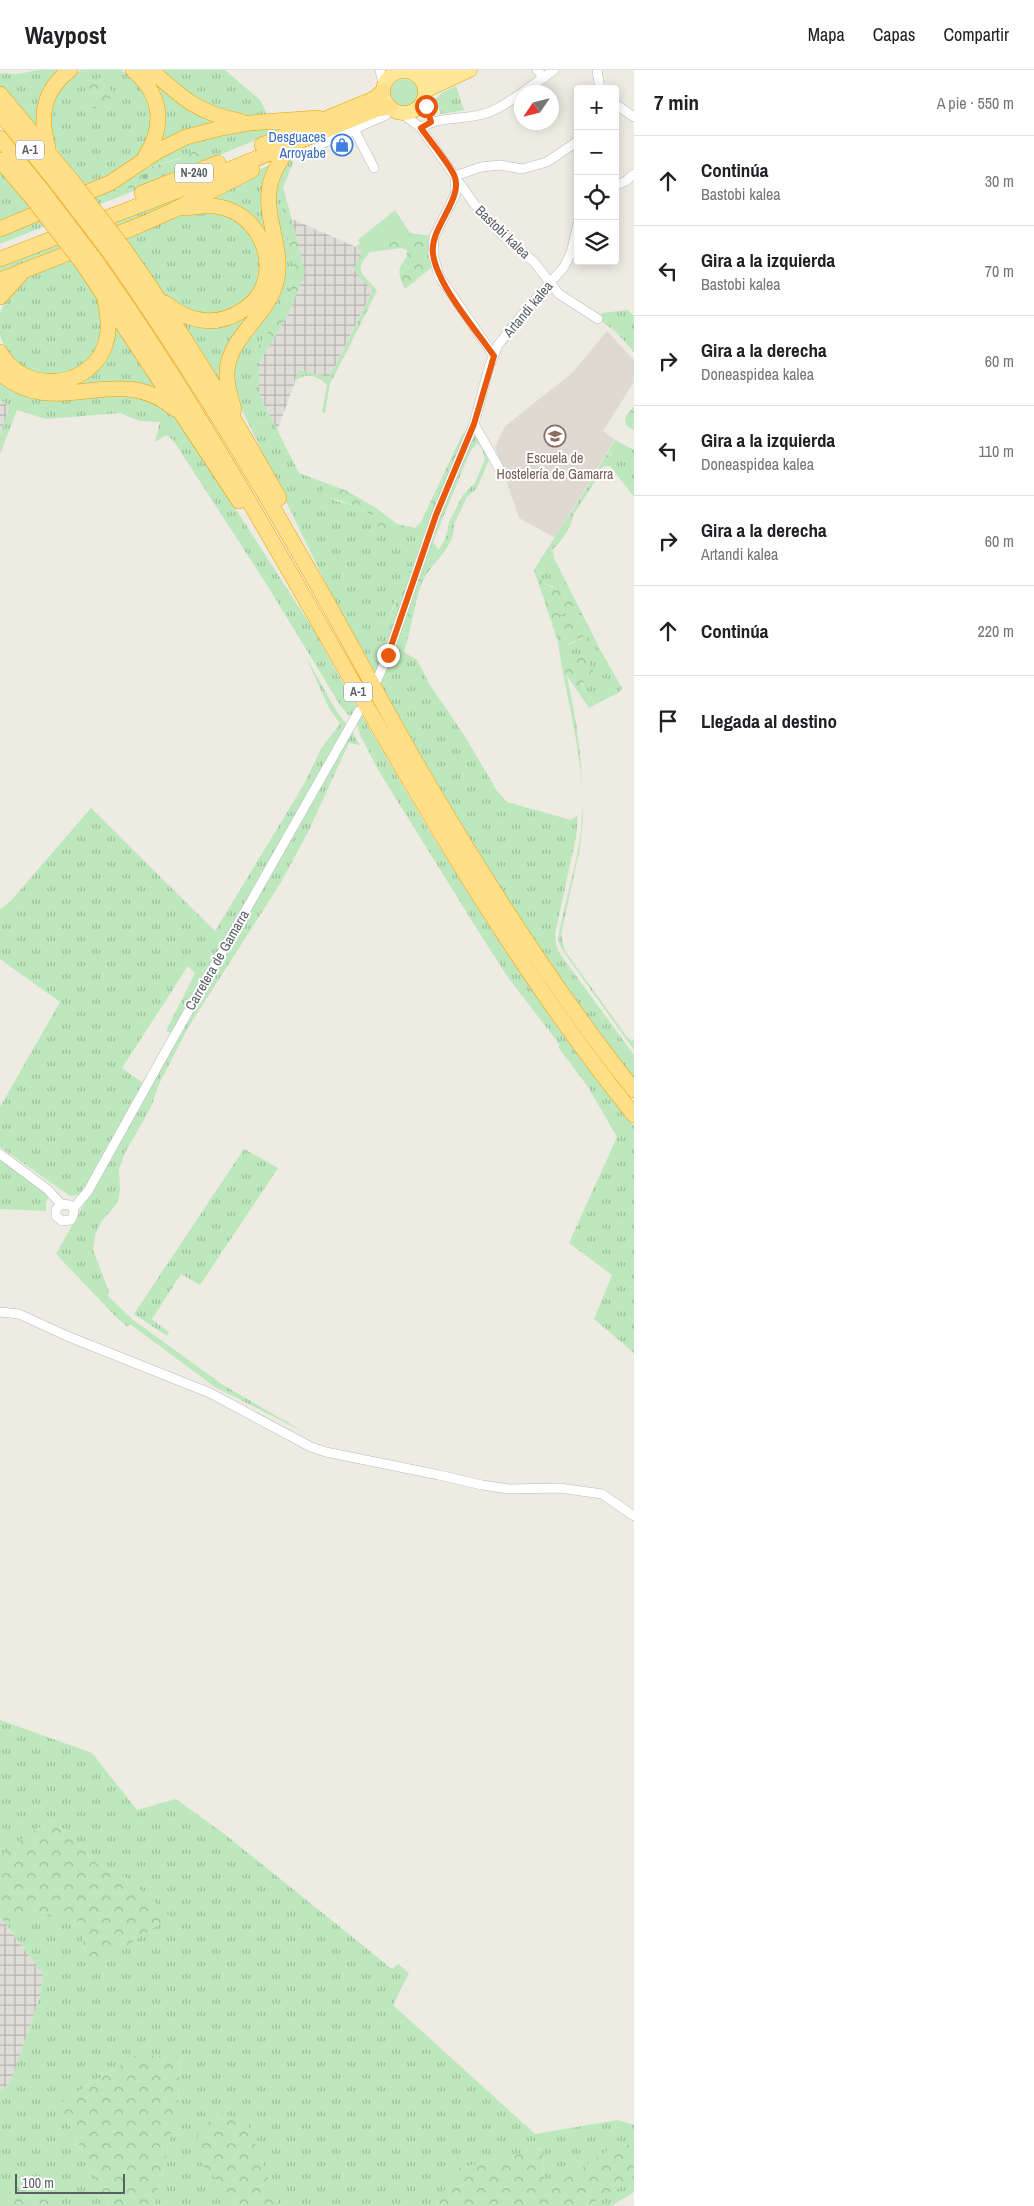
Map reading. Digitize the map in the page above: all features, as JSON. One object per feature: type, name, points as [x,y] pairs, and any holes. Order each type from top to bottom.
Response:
[{"type":"highway","points":[[49,151],[44,128],[44,108],[47,96],[57,81],[70,70]]},
{"type":"highway","points":[[133,70],[146,82],[157,108],[158,118],[155,138],[143,160]]},
{"type":"highway","points":[[151,70],[195,107],[211,114],[249,123]]},
{"type":"highway","name":"N-240","points":[[0,249],[374,99],[391,76],[407,72],[438,73],[446,70]]},
{"type":"highway","name":"N-240","points":[[0,260],[312,142],[377,109],[414,110],[424,95],[470,70]]},
{"type":"highway","points":[[407,72],[424,86],[424,95]]},
{"type":"highway","points":[[383,89],[385,100],[393,109]]},
{"type":"highway","points":[[0,94],[49,151],[67,184],[117,252],[159,298],[236,421],[302,545],[306,565]]},
{"type":"highway","name":"A-1","points":[[0,114],[67,184]]},
{"type":"highway","points":[[0,229],[110,183],[143,160],[186,137],[249,123],[332,117]]},
{"type":"highway","name":"A-1","points":[[0,138],[38,196]]},
{"type":"highway","points":[[0,280],[174,210],[284,154],[312,142]]},
{"type":"highway","points":[[236,421],[227,384],[229,362],[240,338],[262,309],[276,284],[278,259],[269,195],[273,174],[284,154]]},
{"type":"highway","points":[[0,160],[38,196],[89,262],[105,296],[311,610]]},
{"type":"highway","points":[[159,298],[188,318],[216,321],[226,319],[246,308],[261,291],[265,280],[267,266],[263,243],[251,224],[241,216],[231,210],[210,206],[174,210]]},
{"type":"highway","name":"A-1","points":[[117,252],[306,565],[432,789],[497,896],[570,1002],[634,1090]]},
{"type":"highway","name":"A-1","points":[[89,262],[140,323],[229,464],[420,801],[484,905],[557,1013],[634,1115]]},
{"type":"highway","points":[[0,297],[24,271]]},
{"type":"highway","points":[[0,352],[10,365],[30,378],[55,382],[77,376],[94,364],[106,343],[108,316],[105,296]]},
{"type":"highway","points":[[0,373],[17,386],[37,393],[51,394],[110,388],[132,388],[159,398],[183,415]]},
{"type":"street","points":[[380,70],[383,89]]},
{"type":"street","points":[[537,70],[544,78]]},
{"type":"street","points":[[534,85],[554,70]]},
{"type":"street","points":[[600,71],[600,85]]},
{"type":"street","points":[[424,95],[431,122]]},
{"type":"street","points":[[421,128],[431,122],[483,114],[501,107],[514,98]]},
{"type":"street","points":[[619,107],[634,117]]},
{"type":"street","points":[[312,142],[354,129],[386,115],[393,109]]},
{"type":"street","name":"Bastobi kalea","points":[[393,109],[421,128],[475,205],[500,233],[534,262],[559,294],[598,319]]},
{"type":"street","points":[[354,129],[374,168]]},
{"type":"street","points":[[494,356],[439,276],[433,254],[434,237],[456,193],[455,176],[480,167],[500,165],[522,169],[547,162],[574,144]]},
{"type":"street","points":[[619,184],[634,174]]},
{"type":"street","name":"Artandi kalea","points":[[377,680],[388,655],[436,515],[474,424],[498,344],[524,310],[564,267],[574,240]]},
{"type":"street","points":[[474,424],[500,468]]},
{"type":"street","name":"Carretera de Gamarra","points":[[74,1209],[88,1191],[166,1049],[359,711]]},
{"type":"street","points":[[0,1154],[47,1189],[61,1204],[70,1205],[74,1209],[74,1215],[71,1220],[62,1221],[56,1216],[56,1210],[61,1204]]},
{"type":"street","points":[[0,1312],[19,1314],[67,1336],[210,1393],[326,1452],[479,1489],[560,1488],[602,1494],[634,1516]]},
{"type":"shaded area","points":[[292,219],[363,250],[354,269],[362,281],[373,289],[329,378],[299,371],[277,431],[259,394],[259,363],[289,313],[304,272]]},
{"type":"shaded area","name":"Escuela de Hostelería de Gamarra","points":[[607,331],[634,360],[634,382],[603,431],[615,440],[555,538],[519,518],[495,447],[505,426],[572,373]]},
{"type":"shaded area","points":[[0,399],[9,407],[0,436]]},
{"type":"shaded area","points":[[0,1917],[43,1974],[40,1997],[11,2081],[0,2091]]},
{"type":"green space","points":[[38,70],[63,70],[40,132],[0,87],[0,73],[18,74]]},
{"type":"green space","points":[[81,70],[120,70],[135,78],[147,90],[154,120],[140,156],[86,190],[68,167],[54,142],[49,115],[53,102],[61,88]]},
{"type":"green space","points":[[137,70],[145,70],[219,122],[158,145],[162,124]]},
{"type":"green space","points":[[158,70],[225,70],[260,100],[268,116],[235,116],[193,99]]},
{"type":"green space","points":[[101,78],[107,82],[114,96],[94,109],[86,97],[90,81]]},
{"type":"green space","points":[[404,79],[414,83],[418,93],[414,103],[404,107],[394,103],[390,93],[394,83]]},
{"type":"green space","points":[[456,86],[464,110],[441,114],[435,101],[441,93]]},
{"type":"green space","points":[[283,126],[284,128],[165,178],[169,170],[186,162],[198,146],[188,156],[144,168],[127,186],[131,192],[0,244],[0,234],[132,174],[201,135]]},
{"type":"green space","points":[[198,146],[203,149],[201,158],[172,169],[165,178],[161,168],[145,186],[131,192],[127,186],[139,172],[146,168],[186,156]]},
{"type":"green space","points":[[291,159],[293,163],[283,188],[288,205],[282,209],[291,257],[292,276],[290,289],[273,325],[250,357],[259,363],[259,394],[299,473],[323,482],[322,490],[336,501],[353,505],[376,517],[390,533],[426,535],[413,572],[395,601],[386,626],[393,634],[377,675],[341,615],[238,402],[233,377],[239,351],[247,338],[275,208],[277,179]]},
{"type":"green space","points":[[274,162],[264,301],[223,389],[179,319],[200,326],[258,301],[264,235],[203,201]]},
{"type":"green space","points":[[0,168],[32,209],[0,223]]},
{"type":"green space","points":[[161,168],[165,178],[145,186],[141,176]]},
{"type":"green space","points":[[224,179],[178,204],[0,277],[0,266]]},
{"type":"green space","points":[[288,205],[305,272],[289,313],[259,363],[250,357],[273,325],[290,289],[292,276],[291,257],[282,213],[282,209]]},
{"type":"green space","points":[[395,210],[410,233],[379,246],[360,244],[358,240]]},
{"type":"green space","points":[[211,211],[241,221],[258,242],[262,271],[254,292],[231,312],[199,316],[172,303],[153,282],[122,238],[178,216]]},
{"type":"green space","points":[[410,233],[431,236],[432,267],[405,289],[401,280],[400,269],[407,255],[407,250],[401,248],[370,252],[361,264],[361,269],[362,273],[377,291],[347,351],[344,349],[373,289],[362,281],[354,269],[362,251],[356,246],[360,244],[379,246]]},
{"type":"green space","points":[[69,258],[96,297],[102,318],[102,330],[95,351],[88,362],[78,369],[53,378],[22,368],[6,351],[0,335],[0,314],[6,297],[27,277]]},
{"type":"green space","points":[[628,310],[634,316],[634,352],[616,332],[600,320],[602,313]]},
{"type":"green space","points":[[114,320],[164,396],[82,389],[13,371],[80,380]]},
{"type":"green space","points":[[344,349],[347,351],[330,384],[325,413],[322,412],[327,385],[311,376],[302,377],[294,382],[299,370],[329,377]]},
{"type":"green space","points":[[0,360],[9,370],[0,368]]},
{"type":"green space","points":[[0,381],[6,387],[24,395],[134,394],[164,407],[179,421],[313,629],[357,708],[353,715],[348,715],[340,705],[267,585],[173,440],[166,435],[155,442],[160,422],[140,421],[120,413],[46,419],[17,410],[0,454],[0,436],[9,407],[0,399]]},
{"type":"green space","points":[[633,407],[634,431],[626,425],[625,418]]},
{"type":"green space","points":[[463,433],[467,433],[426,535],[390,533],[377,526],[376,517],[353,505],[326,496],[322,490],[323,482],[347,491],[376,508],[397,524],[415,528],[421,522]]},
{"type":"green space","points":[[473,434],[476,435],[490,457],[477,488],[467,497],[454,524],[448,524],[463,495],[475,483],[485,459],[482,448],[477,443],[470,452],[433,542],[439,550],[432,559],[428,559],[431,547],[428,546]]},
{"type":"green space","points":[[615,440],[634,450],[634,497],[610,466],[602,467],[611,454]]},
{"type":"green space","points":[[613,444],[615,445],[594,483],[590,482]]},
{"type":"green space","points":[[590,482],[594,483],[574,514],[574,508]]},
{"type":"green space","points":[[574,508],[571,522],[564,536],[554,548],[542,557]]},
{"type":"green space","points":[[454,524],[448,546],[429,570],[422,583],[409,634],[401,631],[428,546],[432,546],[428,559],[432,559],[445,539],[448,525]]},
{"type":"green space","points":[[553,550],[554,558],[566,582],[561,584],[559,589],[543,583],[536,567],[542,557]]},
{"type":"green space","points":[[536,567],[543,582],[549,586],[559,589],[561,584],[566,582],[601,651],[597,652],[587,635],[564,648],[565,655],[570,660],[581,655],[590,663],[595,675],[581,683],[596,704],[589,708],[562,668],[558,642],[534,570]],"holes":[[[572,606],[575,607],[579,615],[576,619],[561,621],[560,615],[568,611]]]},
{"type":"green space","points":[[408,571],[413,572],[393,634],[386,626]]},
{"type":"green space","points":[[572,606],[575,607],[579,614],[576,619],[561,621],[560,615]]},
{"type":"green space","points":[[401,631],[409,634],[404,652],[417,660],[430,685],[466,738],[497,791],[507,802],[571,820],[578,815],[576,837],[555,934],[556,945],[560,954],[634,1055],[634,1080],[554,969],[504,893],[433,777],[379,681]]},
{"type":"green space","points":[[587,635],[597,652],[601,651],[622,688],[620,692],[596,704],[585,691],[574,658],[570,660],[565,655],[563,648]]},
{"type":"green space","points":[[305,655],[334,707],[347,725],[300,812],[171,1033],[166,1031],[195,973],[188,966],[122,1068],[143,1083],[88,1184],[78,1195],[70,1196],[0,1147],[0,1107],[60,1002],[0,959],[0,909],[9,903],[91,808],[215,931],[303,786],[322,747],[340,724],[329,708]]},
{"type":"green space","points":[[562,668],[567,676],[576,722],[582,789],[578,749]]},
{"type":"green space","points":[[361,714],[428,829],[493,932],[566,1039],[634,1126],[634,1353],[594,1319],[612,1275],[569,1243],[617,1137],[588,1087],[558,1047],[560,1045],[507,976],[380,773],[360,735],[357,723]]},
{"type":"green space","points":[[350,732],[352,732],[360,745],[349,743],[308,832],[280,884],[189,1026],[159,1084],[151,1107],[125,1153],[119,1169],[120,1190],[118,1202],[101,1222],[95,1235],[93,1250],[109,1292],[108,1296],[132,1319],[223,1385],[306,1433],[215,1387],[130,1324],[128,1327],[118,1319],[56,1254]]},
{"type":"green space","points":[[582,790],[583,818],[580,847],[561,935],[565,951],[627,1037],[632,1041],[634,1038],[634,1050],[561,948],[558,939],[579,844]]},
{"type":"green space","points":[[244,1149],[278,1168],[200,1285],[181,1274],[152,1319],[169,1332],[167,1336],[134,1314]]},
{"type":"green space","points":[[0,1158],[41,1188],[49,1197],[46,1202],[46,1211],[0,1209]]},
{"type":"green space","points":[[0,1720],[92,1753],[137,1810],[176,1799],[227,1836],[392,1969],[398,1964],[409,1973],[393,2005],[535,2134],[618,2120],[634,2125],[634,2145],[617,2144],[561,2183],[544,2181],[543,2148],[456,2169],[436,2206],[279,2206],[247,2122],[239,2206],[154,2206],[178,2106],[180,2058],[136,2055],[59,2104],[109,2206],[55,2206],[47,2200],[9,2192],[0,2199],[0,2091],[11,2081],[40,1997],[43,1974],[5,1923],[36,1911],[80,1922],[87,1961],[130,1880],[96,1863],[54,1819],[30,1833],[0,1856]]},
{"type":"green space","points":[[54,1819],[96,1863],[130,1880],[171,1917],[109,1957],[87,1962],[80,1922],[36,1911],[5,1923],[0,1917],[0,1856],[30,1833]]},
{"type":"green space","points":[[136,2055],[180,2057],[178,2106],[154,2206],[109,2206],[59,2104]]},
{"type":"green space","points":[[219,2112],[247,2122],[279,2206],[239,2206],[201,2162],[197,2133]]},
{"type":"green space","points":[[617,2144],[634,2145],[634,2175],[625,2184],[588,2206],[436,2206],[456,2169],[543,2148],[544,2181],[561,2182]]},
{"type":"green space","points":[[634,2175],[634,2192],[611,2206],[588,2206],[625,2184]]},
{"type":"green space","points":[[9,2192],[47,2200],[55,2206],[0,2206],[0,2199]]},
{"type":"place","name":"Desguaces Arroyabe","points":[[342,145]]},
{"type":"place","name":"Escuela de Hostelería de Gamarra","points":[[555,436]]},
{"type":"route","points":[[388,655],[436,515],[474,424],[494,356],[439,276],[433,254],[434,237],[456,193],[455,176],[421,128],[431,122],[426,106]]}]
